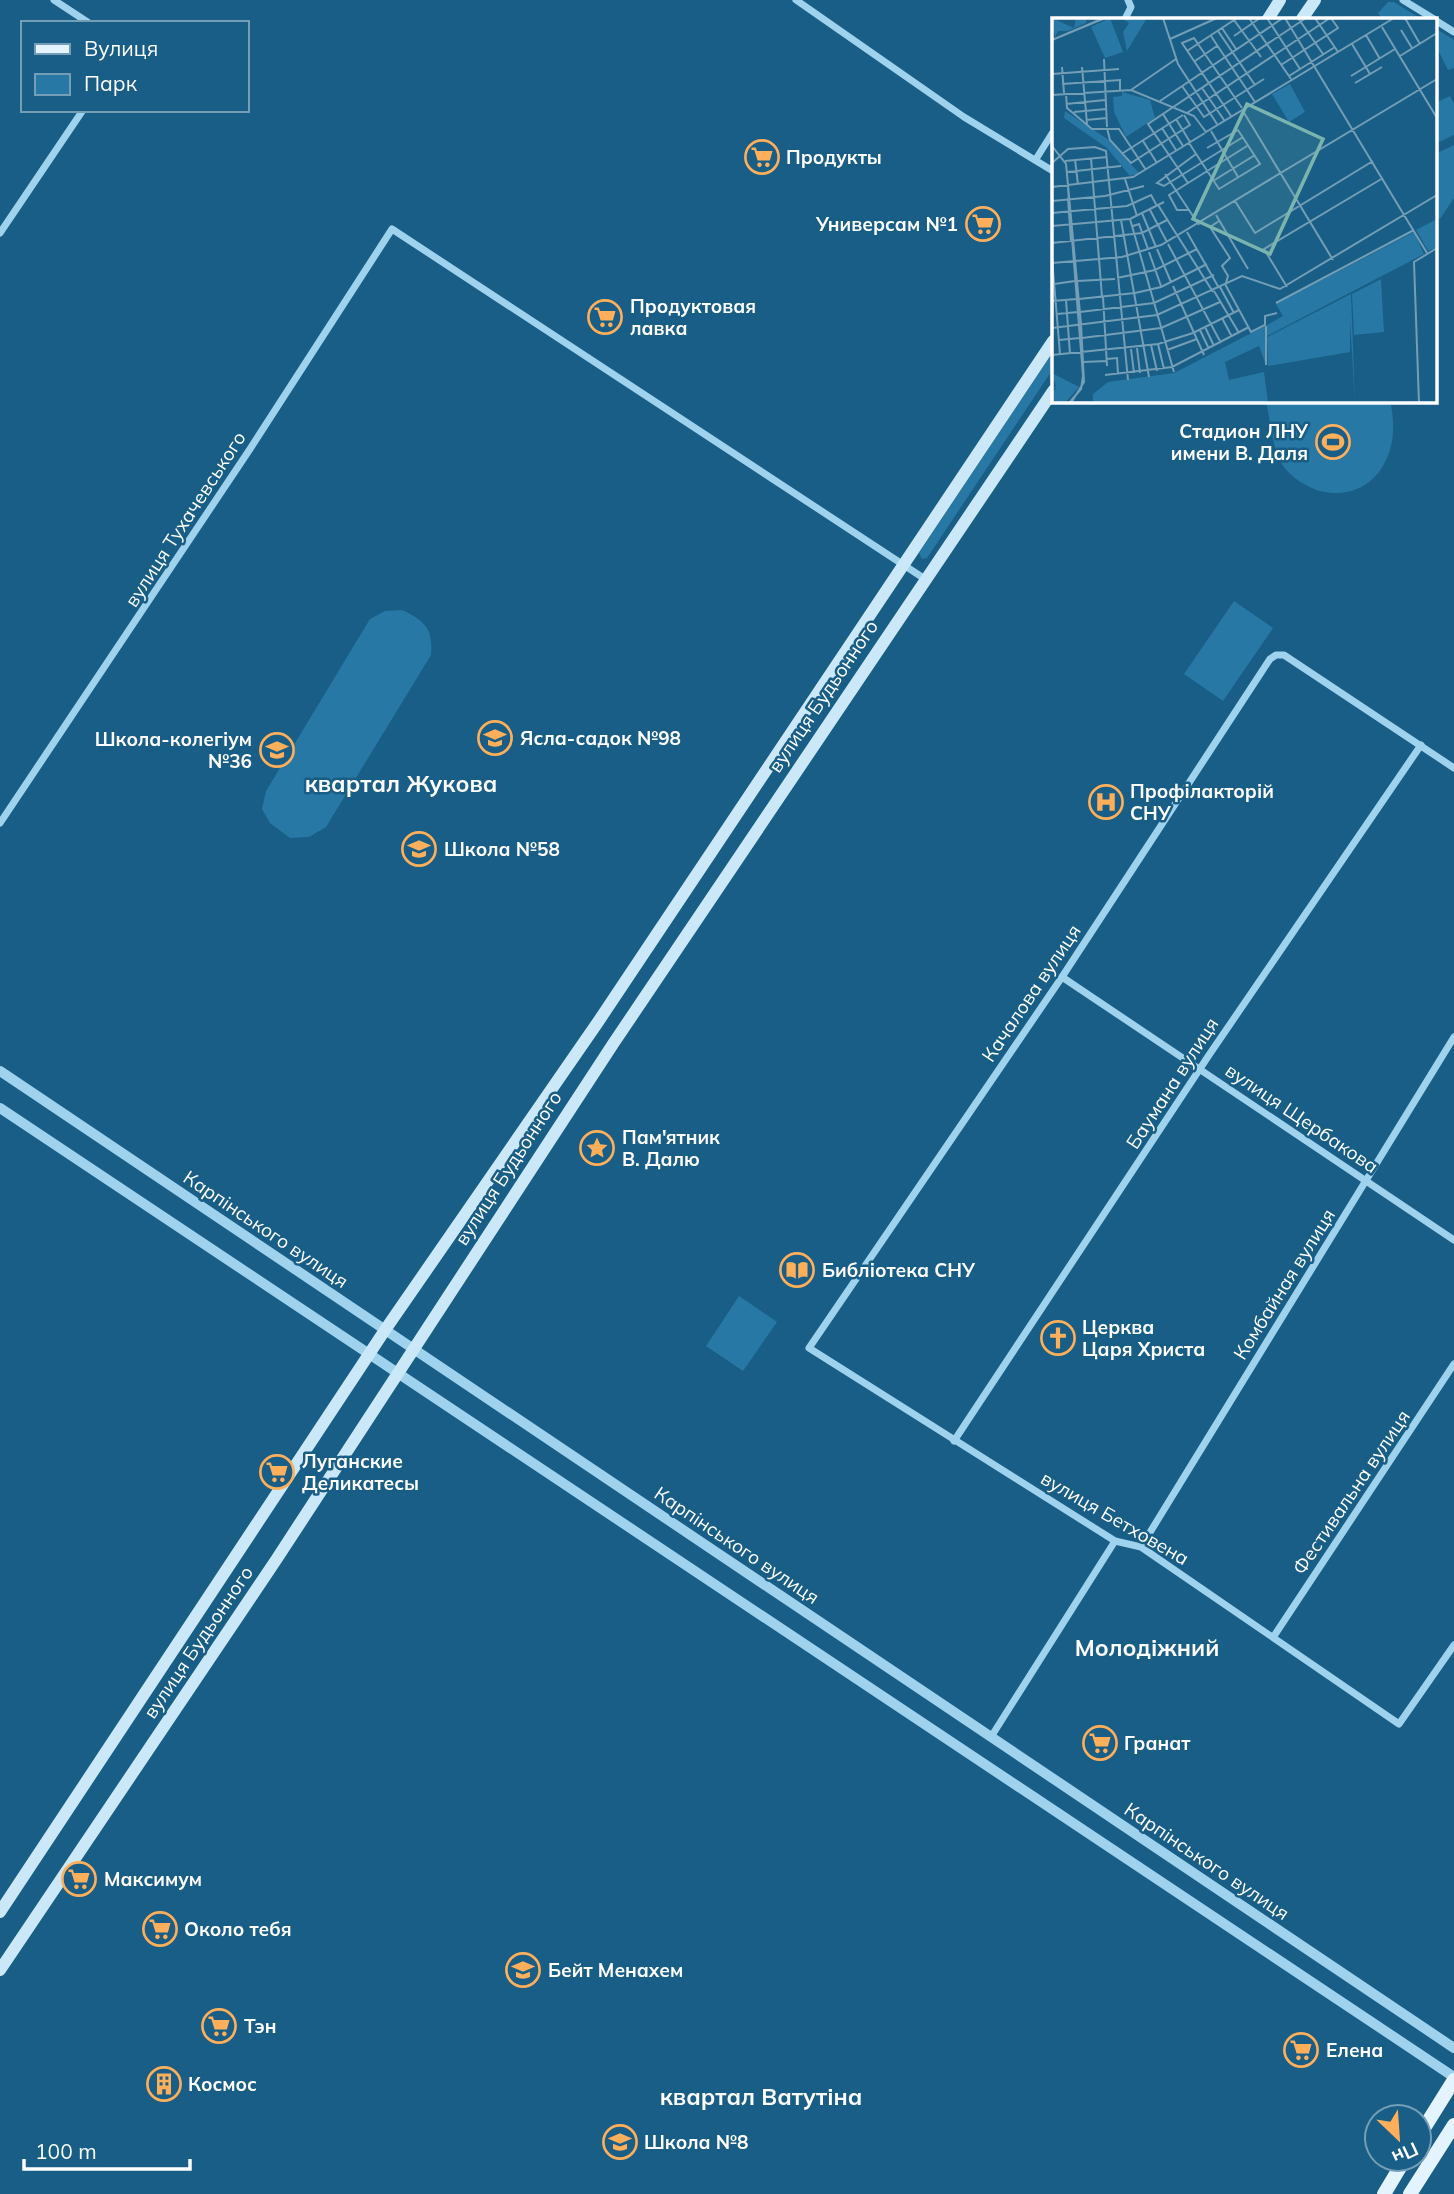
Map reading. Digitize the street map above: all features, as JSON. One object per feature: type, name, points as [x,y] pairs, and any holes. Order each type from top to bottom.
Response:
[{"type":"main road","points":[[1269,18],[1280,0]]},
{"type":"main road","points":[[1303,18],[1315,0]]},
{"type":"main road","name":"вулиця Будьонного","points":[[0,1912],[385,1330],[598,1022],[1052,342]]},
{"type":"main road","name":"вулиця Будьонного","points":[[0,1970],[261,1583],[613,1044],[1052,392]]},
{"type":"main road","points":[[1433,2113],[1454,2078]]},
{"type":"main road","points":[[1410,2194],[1454,2125]]},
{"type":"main road","points":[[1384,2194],[1397,2173]]},
{"type":"street","points":[[54,0],[86,21]]},
{"type":"street","points":[[796,0],[964,117],[1052,170]]},
{"type":"street","points":[[1125,18],[1130,7],[1128,0]]},
{"type":"street","points":[[1403,0],[1431,18]]},
{"type":"street","points":[[1436,21],[1454,32]]},
{"type":"street","points":[[0,233],[82,112]]},
{"type":"street","points":[[1036,159],[1052,134]]},
{"type":"street","name":"вулиця Тухачевського","points":[[0,823],[235,472],[392,229],[903,565]]},
{"type":"street","points":[[903,565],[925,579]]},
{"type":"street","name":"Качалова вулиця","points":[[809,1348],[1062,977],[1270,659],[1276,655],[1284,655],[1421,745]]},
{"type":"street","points":[[1421,745],[1454,768]]},
{"type":"street","name":"Баумана вулиця","points":[[954,1441],[1200,1069],[1421,745]]},
{"type":"street","name":"вулиця Щербакова","points":[[1062,977],[1367,1179],[1454,1240]]},
{"type":"street","name":"Комбайная вулиця","points":[[1141,1547],[1454,1037]]},
{"type":"street","name":"Карпінського вулиця","points":[[0,1071],[1454,2048]]},
{"type":"street","points":[[0,1108],[1454,2078]]},
{"type":"street","name":"вулиця Бетховена","points":[[809,1348],[1115,1541],[1141,1547],[1399,1724],[1454,1645]]},
{"type":"street","name":"Фестивальна вулиця","points":[[1274,1636],[1454,1364]]},
{"type":"street","points":[[991,1737],[1115,1541]]},
{"type":"green space","points":[[1388,2],[1394,2],[1419,18],[1381,18],[1378,13]]},
{"type":"green space","points":[[1436,29],[1454,40],[1454,68],[1448,70],[1436,46]]},
{"type":"green space","points":[[1450,96],[1454,104],[1454,135],[1436,144],[1436,103]]},
{"type":"green space","points":[[1454,145],[1454,198],[1440,219],[1436,216],[1436,154]]},
{"type":"green space","points":[[1052,354],[1052,370],[927,558],[922,559],[919,553]]},
{"type":"green space","name":"Стадион ЛНУ имени В. Даля","points":[[1266,402],[1390,402],[1393,433],[1390,449],[1377,474],[1360,488],[1327,493],[1306,485],[1284,467],[1273,438]]},
{"type":"green space","points":[[1234,601],[1273,628],[1223,701],[1184,674]]},
{"type":"green space","points":[[402,610],[426,626],[431,638],[431,655],[326,827],[309,837],[290,838],[270,823],[262,809],[266,791],[370,619],[385,611]]},
{"type":"green space","points":[[739,1296],[777,1322],[743,1371],[706,1346]]},
{"type":"place","name":"Продукты","points":[[762,157]]},
{"type":"place","name":"Универсам №1","points":[[983,224]]},
{"type":"place","name":"Продуктовая лавка","points":[[605,317]]},
{"type":"place","name":"Стадион ЛНУ имени В. Даля","points":[[1333,442]]},
{"type":"place","name":"Ясла-садок №98","points":[[495,738]]},
{"type":"place","name":"Школа-колегіум №36","points":[[277,750]]},
{"type":"place","name":"Профілакторій СНУ","points":[[1106,802]]},
{"type":"place","name":"Школа №58","points":[[419,849]]},
{"type":"place","name":"Пам'ятник В. Далю","points":[[597,1148]]},
{"type":"place","name":"Библіотека СНУ","points":[[797,1270]]},
{"type":"place","name":"Церква Царя Христа","points":[[1058,1338]]},
{"type":"place","name":"Луганские Деликатесы","points":[[277,1472]]},
{"type":"place","name":"Гранат","points":[[1100,1743]]},
{"type":"place","name":"Максимум","points":[[79,1879]]},
{"type":"place","name":"Около тебя","points":[[160,1929]]},
{"type":"place","name":"Бейт Менахем","points":[[523,1970]]},
{"type":"place","name":"Тэн","points":[[219,2026]]},
{"type":"place","name":"Елена","points":[[1301,2050]]},
{"type":"place","name":"Космос","points":[[164,2084]]},
{"type":"place","name":"Школа №8","points":[[620,2142]]},
{"type":"district","name":"квартал Жукова","points":[[401,784]]},
{"type":"district","name":"Молодіжний","points":[[1147,1648]]},
{"type":"district","name":"квартал Ватутіна","points":[[761,2097]]}]
